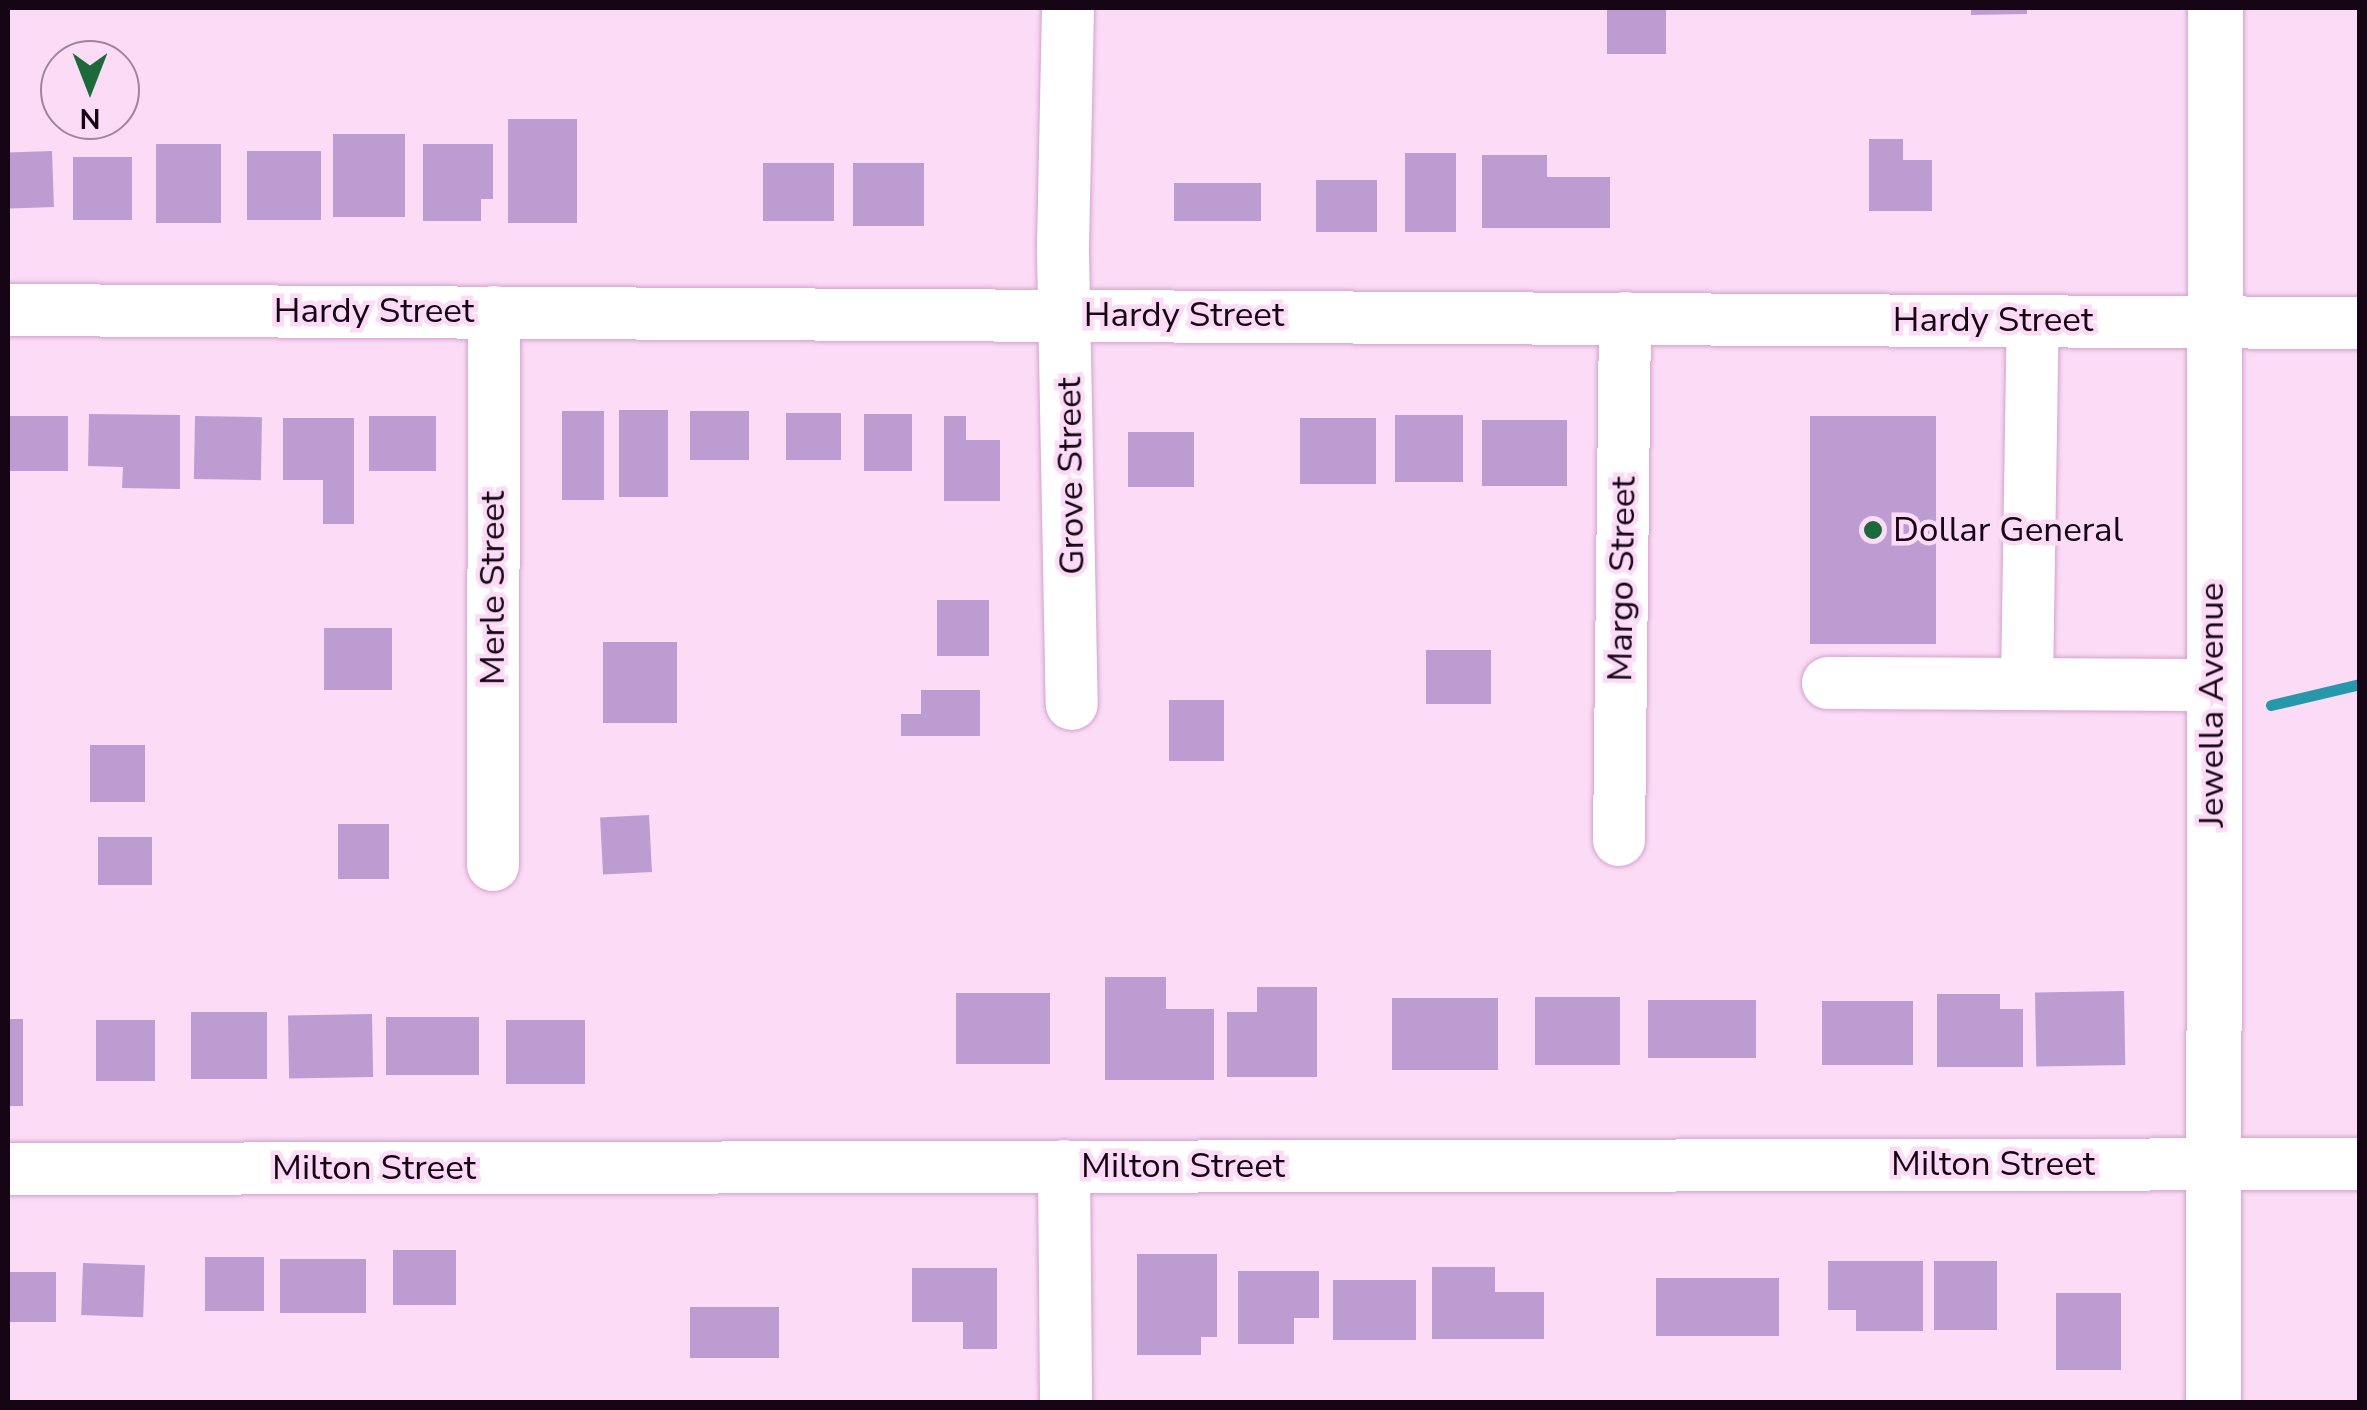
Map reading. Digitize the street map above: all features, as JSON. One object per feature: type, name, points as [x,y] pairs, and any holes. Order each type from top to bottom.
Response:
[{"type":"main road","name":"Jewella Avenue","points":[[2212,1402],[2215,8]]},
{"type":"street","name":"Grove Street","points":[[1068,8],[1072,704]]},
{"type":"street","name":"Hardy Street","points":[[8,310],[2360,323]]},
{"type":"street","name":"Merle Street","points":[[494,312],[494,865]]},
{"type":"street","name":"Margo Street","points":[[1619,840],[1626,318]]},
{"type":"street","points":[[2027,684],[2033,320]]},
{"type":"street","points":[[1828,683],[2212,685]]},
{"type":"street","name":"Milton Street","points":[[8,1169],[2360,1164]]},
{"type":"street","points":[[1064,1166],[1066,1402]]},
{"type":"building","points":[[1607,8],[1666,8],[1666,54],[1607,54]]},
{"type":"building","points":[[1971,8],[2027,8],[2027,14],[1971,15]]},
{"type":"building","points":[[508,119],[577,119],[577,223],[508,223]]},
{"type":"building","points":[[333,134],[405,134],[405,217],[333,217]]},
{"type":"building","points":[[1869,139],[1903,139],[1903,160],[1932,160],[1932,211],[1869,211]]},
{"type":"building","points":[[156,144],[221,144],[221,223],[156,223]]},
{"type":"building","points":[[423,144],[493,144],[493,199],[481,199],[481,221],[423,221]]},
{"type":"building","points":[[52,151],[54,207],[10,209],[8,153]]},
{"type":"building","points":[[247,151],[321,151],[321,220],[247,220]]},
{"type":"building","points":[[1405,153],[1456,153],[1456,232],[1405,232]]},
{"type":"building","points":[[1482,155],[1547,155],[1547,177],[1610,177],[1610,228],[1482,228]]},
{"type":"building","points":[[73,157],[132,157],[132,220],[73,220]]},
{"type":"building","points":[[763,163],[834,163],[834,221],[763,221]]},
{"type":"building","points":[[853,163],[924,163],[924,226],[853,226]]},
{"type":"building","points":[[1316,180],[1377,180],[1377,232],[1316,232]]},
{"type":"building","points":[[1174,183],[1261,183],[1261,221],[1174,221]]},
{"type":"building","points":[[619,410],[668,410],[668,497],[619,497]]},
{"type":"building","points":[[562,411],[604,411],[604,500],[562,500]]},
{"type":"building","points":[[690,411],[749,411],[749,460],[690,460]]},
{"type":"building","points":[[786,413],[841,413],[841,460],[786,460]]},
{"type":"building","points":[[89,414],[180,415],[180,489],[122,488],[123,467],[88,466]]},
{"type":"building","points":[[864,414],[912,414],[912,471],[864,471]]},
{"type":"building","points":[[1395,415],[1463,415],[1463,482],[1395,482]]},
{"type":"building","points":[[8,416],[68,416],[68,471],[8,471]]},
{"type":"building","points":[[195,416],[262,417],[261,480],[194,479]]},
{"type":"building","points":[[369,416],[436,416],[436,471],[369,471]]},
{"type":"building","points":[[944,416],[966,416],[966,440],[1000,440],[1000,501],[944,501]]},
{"type":"building","name":"Dollar General","points":[[1810,416],[1936,416],[1936,644],[1810,644]]},
{"type":"building","points":[[283,418],[354,418],[354,524],[323,524],[323,480],[283,480]]},
{"type":"building","points":[[1300,418],[1376,418],[1376,484],[1300,484]]},
{"type":"building","points":[[1482,420],[1567,420],[1567,486],[1482,486]]},
{"type":"building","points":[[1128,432],[1194,432],[1194,487],[1128,487]]},
{"type":"building","points":[[937,600],[989,600],[989,656],[937,656]]},
{"type":"building","points":[[324,628],[392,628],[392,690],[324,690]]},
{"type":"building","points":[[603,642],[677,642],[677,723],[603,723]]},
{"type":"building","points":[[1426,650],[1491,650],[1491,704],[1426,704]]},
{"type":"building","points":[[921,690],[980,690],[980,736],[901,736],[901,714],[921,714]]},
{"type":"building","points":[[1169,700],[1224,700],[1224,761],[1169,761]]},
{"type":"building","points":[[90,745],[145,745],[145,802],[90,802]]},
{"type":"building","points":[[649,815],[652,872],[603,874],[600,818]]},
{"type":"building","points":[[338,824],[389,824],[389,879],[338,879]]},
{"type":"building","points":[[98,837],[152,837],[152,885],[98,885]]},
{"type":"building","points":[[1105,977],[1166,977],[1166,1009],[1214,1009],[1214,1080],[1105,1080]]},
{"type":"building","points":[[1257,987],[1317,987],[1317,1077],[1227,1077],[1227,1012],[1257,1012]]},
{"type":"building","points":[[2124,991],[2125,1065],[2036,1067],[2035,993]]},
{"type":"building","points":[[956,993],[1050,993],[1050,1064],[956,1064]]},
{"type":"building","points":[[1937,994],[2000,994],[2000,1009],[2023,1009],[2023,1067],[1937,1067]]},
{"type":"building","points":[[1535,997],[1620,997],[1620,1065],[1535,1065]]},
{"type":"building","points":[[1392,998],[1498,998],[1498,1070],[1392,1070]]},
{"type":"building","points":[[1648,1000],[1756,1000],[1756,1058],[1648,1058]]},
{"type":"building","points":[[1822,1001],[1913,1001],[1913,1065],[1822,1065]]},
{"type":"building","points":[[191,1012],[267,1012],[267,1079],[191,1079]]},
{"type":"building","points":[[372,1014],[373,1077],[289,1078],[288,1015]]},
{"type":"building","points":[[386,1017],[479,1017],[479,1075],[386,1075]]},
{"type":"building","points":[[8,1019],[23,1019],[23,1106],[8,1106]]},
{"type":"building","points":[[96,1020],[155,1020],[155,1081],[96,1081]]},
{"type":"building","points":[[506,1020],[585,1020],[585,1084],[506,1084]]},
{"type":"building","points":[[393,1250],[456,1250],[456,1305],[393,1305]]},
{"type":"building","points":[[1137,1254],[1217,1254],[1217,1337],[1201,1337],[1201,1355],[1137,1355]]},
{"type":"building","points":[[205,1257],[264,1257],[264,1311],[205,1311]]},
{"type":"building","points":[[280,1259],[366,1259],[366,1313],[280,1313]]},
{"type":"building","points":[[1828,1261],[1923,1261],[1923,1331],[1856,1331],[1856,1310],[1828,1310]]},
{"type":"building","points":[[1934,1261],[1997,1261],[1997,1330],[1934,1330]]},
{"type":"building","points":[[83,1263],[145,1265],[143,1317],[81,1315]]},
{"type":"building","points":[[1432,1267],[1495,1267],[1495,1292],[1544,1292],[1544,1339],[1432,1339]]},
{"type":"building","points":[[912,1268],[997,1268],[997,1349],[963,1349],[963,1322],[912,1322]]},
{"type":"building","points":[[1238,1271],[1319,1271],[1319,1318],[1294,1318],[1294,1344],[1238,1344]]},
{"type":"building","points":[[8,1272],[56,1272],[56,1322],[8,1322]]},
{"type":"building","points":[[1656,1278],[1779,1278],[1779,1336],[1656,1336]]},
{"type":"building","points":[[1333,1280],[1416,1280],[1416,1340],[1333,1340]]},
{"type":"building","points":[[2056,1293],[2121,1293],[2121,1370],[2056,1370]]},
{"type":"building","points":[[690,1307],[779,1307],[779,1358],[690,1358]]},
{"type":"waterway","points":[[2271,705],[2360,684]]},
{"type":"place","name":"Dollar General","points":[[1873,530]]}]
